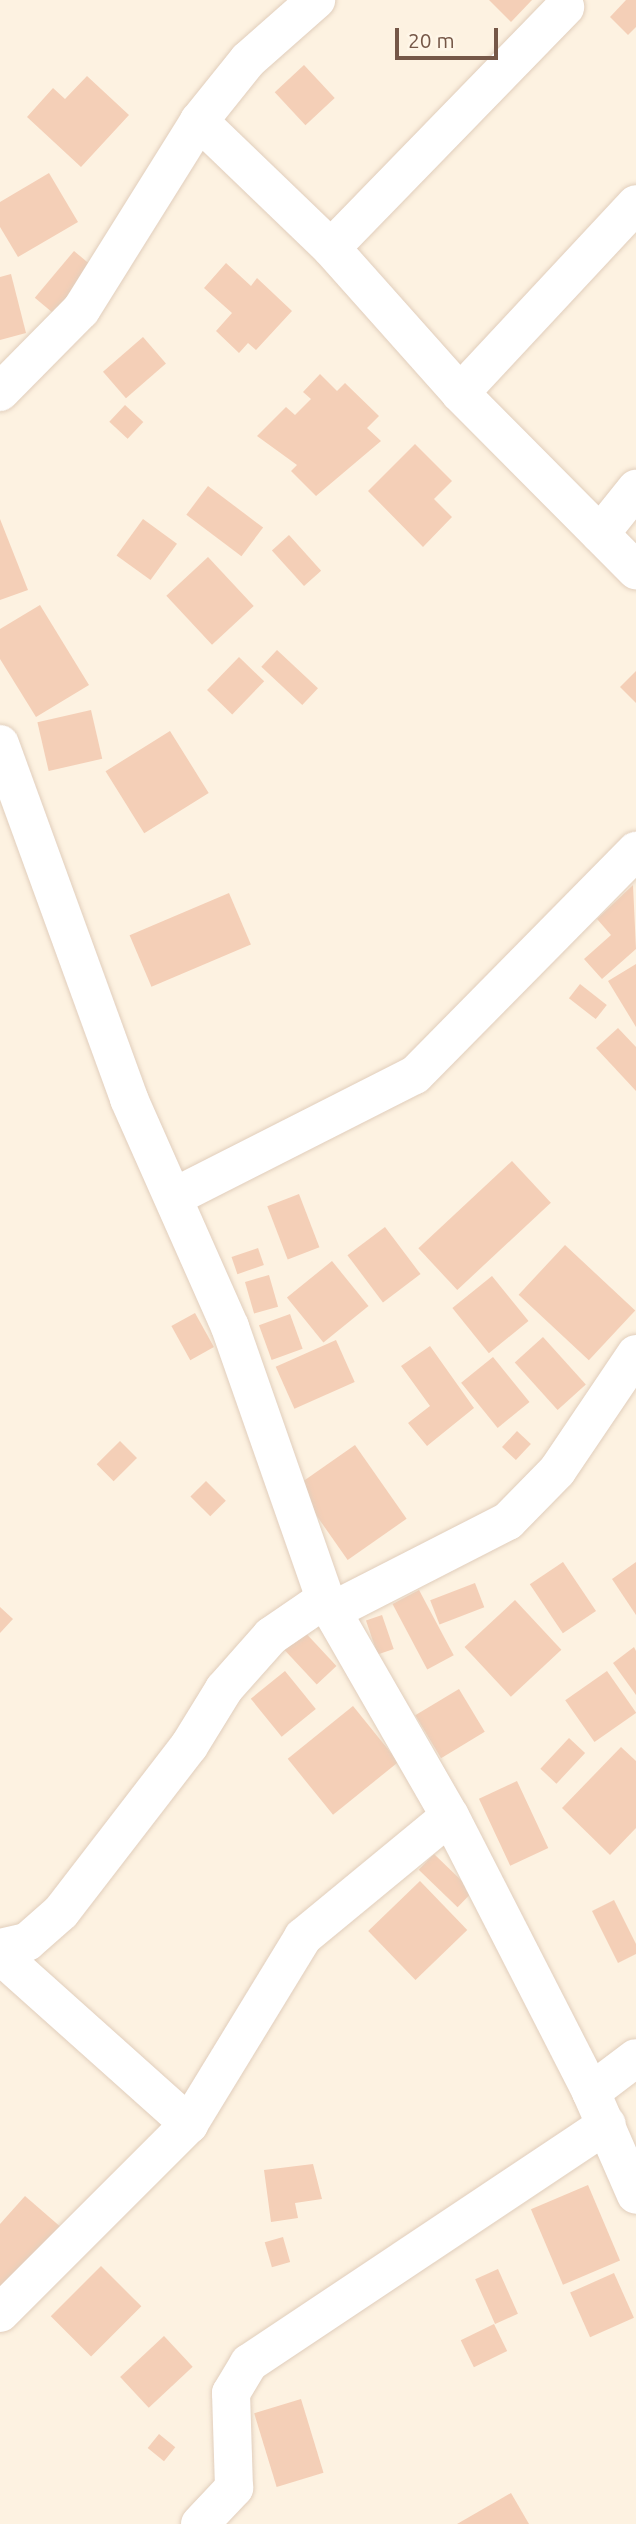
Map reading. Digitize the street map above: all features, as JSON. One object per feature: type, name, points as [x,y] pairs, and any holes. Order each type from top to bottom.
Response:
[{"type":"street","points":[[0,392],[81,310],[199,121],[248,61],[316,0]]},
{"type":"street","points":[[331,248],[565,7]]},
{"type":"street","points":[[199,121],[331,248],[460,393],[636,570]]},
{"type":"street","points":[[460,393],[636,204]]},
{"type":"street","points":[[600,534],[636,489]]},
{"type":"street","points":[[0,744],[124,1087],[176,1196],[230,1327],[329,1605],[450,1816],[599,2108],[636,2195]]},
{"type":"street","points":[[176,1196],[415,1075],[636,851]]},
{"type":"street","points":[[0,1948],[27,1942],[61,1912],[189,1746],[224,1689],[271,1636],[329,1605],[508,1521],[557,1471],[636,1354]]},
{"type":"street","points":[[0,2313],[189,2124],[303,1937],[450,1816]]},
{"type":"street","points":[[0,1955],[189,2124]]},
{"type":"street","points":[[201,2524],[234,2488],[231,2393],[249,2364],[599,2108],[636,2058]]},
{"type":"building","points":[[489,0],[532,0],[511,22]]},
{"type":"building","points":[[626,0],[636,0],[636,27],[628,35],[610,17]]},
{"type":"building","points":[[304,65],[335,98],[305,125],[275,92]]},
{"type":"building","points":[[87,76],[129,115],[81,167],[27,117],[53,88],[65,99]]},
{"type":"building","points":[[49,173],[78,222],[18,257],[0,227],[0,202]]},
{"type":"building","points":[[74,251],[100,273],[61,320],[35,298]]},
{"type":"building","points":[[226,263],[251,286],[257,278],[292,311],[256,350],[248,343],[239,353],[216,331],[232,313],[204,288]]},
{"type":"building","points":[[11,274],[26,333],[0,340],[0,277]]},
{"type":"building","points":[[143,337],[166,363],[126,398],[103,372]]},
{"type":"building","points":[[320,374],[337,391],[345,383],[379,416],[367,428],[381,441],[316,496],[291,471],[297,465],[257,436],[286,407],[295,415],[311,399],[303,392]]},
{"type":"building","points":[[125,405],[143,422],[128,439],[109,422]]},
{"type":"building","points":[[415,444],[452,481],[434,499],[452,517],[423,547],[368,491]]},
{"type":"building","points":[[208,486],[263,528],[241,556],[186,515]]},
{"type":"building","points":[[0,519],[28,590],[0,600]]},
{"type":"building","points":[[143,519],[177,544],[151,580],[117,555]]},
{"type":"building","points":[[289,535],[321,571],[304,586],[272,550]]},
{"type":"building","points":[[208,557],[254,606],[212,645],[166,596]]},
{"type":"building","points":[[40,605],[89,685],[36,717],[0,659],[0,629]]},
{"type":"building","points":[[277,650],[318,688],[302,705],[261,667]]},
{"type":"building","points":[[239,657],[264,681],[232,714],[207,690]]},
{"type":"building","points":[[636,671],[636,703],[620,687]]},
{"type":"building","points":[[91,710],[102,759],[49,771],[37,722]]},
{"type":"building","points":[[170,731],[209,793],[144,833],[106,771]]},
{"type":"building","points":[[633,885],[636,949],[602,979],[584,959],[611,935],[597,919]]},
{"type":"building","points":[[229,893],[251,945],[151,987],[130,935]]},
{"type":"building","points":[[636,964],[636,1027],[608,981]]},
{"type":"building","points":[[580,984],[607,1005],[596,1019],[569,998]]},
{"type":"building","points":[[618,1028],[636,1047],[636,1091],[596,1048]]},
{"type":"building","points":[[512,1161],[551,1203],[457,1290],[418,1248]]},
{"type":"building","points":[[299,1194],[319,1247],[288,1259],[267,1206]]},
{"type":"building","points":[[385,1227],[421,1274],[383,1302],[347,1255]]},
{"type":"building","points":[[565,1245],[635,1310],[589,1360],[519,1295]]},
{"type":"building","points":[[258,1248],[264,1265],[237,1274],[232,1257]]},
{"type":"building","points":[[332,1261],[369,1306],[323,1343],[287,1298]]},
{"type":"building","points":[[269,1275],[278,1307],[254,1314],[245,1282]]},
{"type":"building","points":[[492,1276],[529,1321],[489,1353],[452,1308]]},
{"type":"building","points":[[195,1313],[214,1347],[190,1360],[171,1326]]},
{"type":"building","points":[[290,1314],[303,1349],[272,1360],[259,1325]]},
{"type":"building","points":[[543,1337],[586,1385],[558,1410],[515,1362]]},
{"type":"building","points":[[336,1340],[355,1382],[294,1409],[276,1367]]},
{"type":"building","points":[[430,1346],[474,1408],[427,1446],[408,1423],[430,1406],[401,1366]]},
{"type":"building","points":[[493,1357],[530,1402],[498,1428],[461,1383]]},
{"type":"building","points":[[517,1431],[531,1444],[516,1460],[502,1447]]},
{"type":"building","points":[[120,1441],[137,1458],[114,1481],[97,1464]]},
{"type":"building","points":[[355,1445],[407,1519],[348,1560],[296,1486]]},
{"type":"building","points":[[206,1481],[226,1501],[210,1516],[190,1497]]},
{"type":"building","points":[[563,1562],[596,1611],[563,1633],[530,1584]]},
{"type":"building","points":[[636,1562],[636,1615],[612,1579]]},
{"type":"building","points":[[475,1583],[484,1607],[440,1624],[430,1600]]},
{"type":"building","points":[[419,1590],[454,1655],[427,1669],[393,1604]]},
{"type":"building","points":[[515,1600],[561,1650],[511,1697],[465,1647]]},
{"type":"building","points":[[0,1607],[13,1619],[0,1633]]},
{"type":"building","points":[[382,1615],[394,1649],[378,1655],[366,1621]]},
{"type":"building","points":[[301,1628],[336,1666],[317,1684],[281,1646]]},
{"type":"building","points":[[634,1647],[636,1651],[636,1695],[613,1663]]},
{"type":"building","points":[[285,1671],[316,1709],[282,1737],[251,1699]]},
{"type":"building","points":[[607,1671],[636,1713],[594,1742],[565,1700]]},
{"type":"building","points":[[459,1689],[485,1732],[441,1758],[415,1715]]},
{"type":"building","points":[[353,1706],[398,1762],[333,1815],[288,1759]]},
{"type":"building","points":[[569,1738],[585,1753],[556,1784],[540,1769]]},
{"type":"building","points":[[621,1747],[636,1761],[636,1828],[610,1855],[562,1808]]},
{"type":"building","points":[[517,1781],[548,1848],[510,1866],[479,1799]]},
{"type":"building","points":[[434,1854],[473,1892],[458,1907],[419,1870]]},
{"type":"building","points":[[420,1881],[467,1930],[415,1980],[368,1931]]},
{"type":"building","points":[[614,1900],[636,1944],[636,1954],[618,1963],[592,1911]]},
{"type":"building","points":[[313,2164],[322,2199],[295,2203],[298,2218],[271,2222],[264,2170]]},
{"type":"building","points":[[588,2185],[620,2260],[563,2285],[531,2209]]},
{"type":"building","points":[[25,2196],[63,2229],[0,2294],[0,2224]]},
{"type":"building","points":[[283,2237],[290,2262],[272,2267],[265,2242]]},
{"type":"building","points":[[101,2266],[141,2306],[91,2357],[51,2316]]},
{"type":"building","points":[[498,2269],[518,2314],[495,2324],[475,2279]]},
{"type":"building","points":[[614,2273],[634,2318],[590,2337],[570,2293]]},
{"type":"building","points":[[494,2324],[507,2351],[474,2367],[461,2340]]},
{"type":"building","points":[[164,2336],[193,2367],[149,2408],[120,2377]]},
{"type":"building","points":[[301,2399],[324,2473],[277,2487],[254,2413]]},
{"type":"building","points":[[159,2434],[175,2447],[164,2461],[148,2448]]},
{"type":"building","points":[[511,2493],[529,2524],[457,2524]]}]
